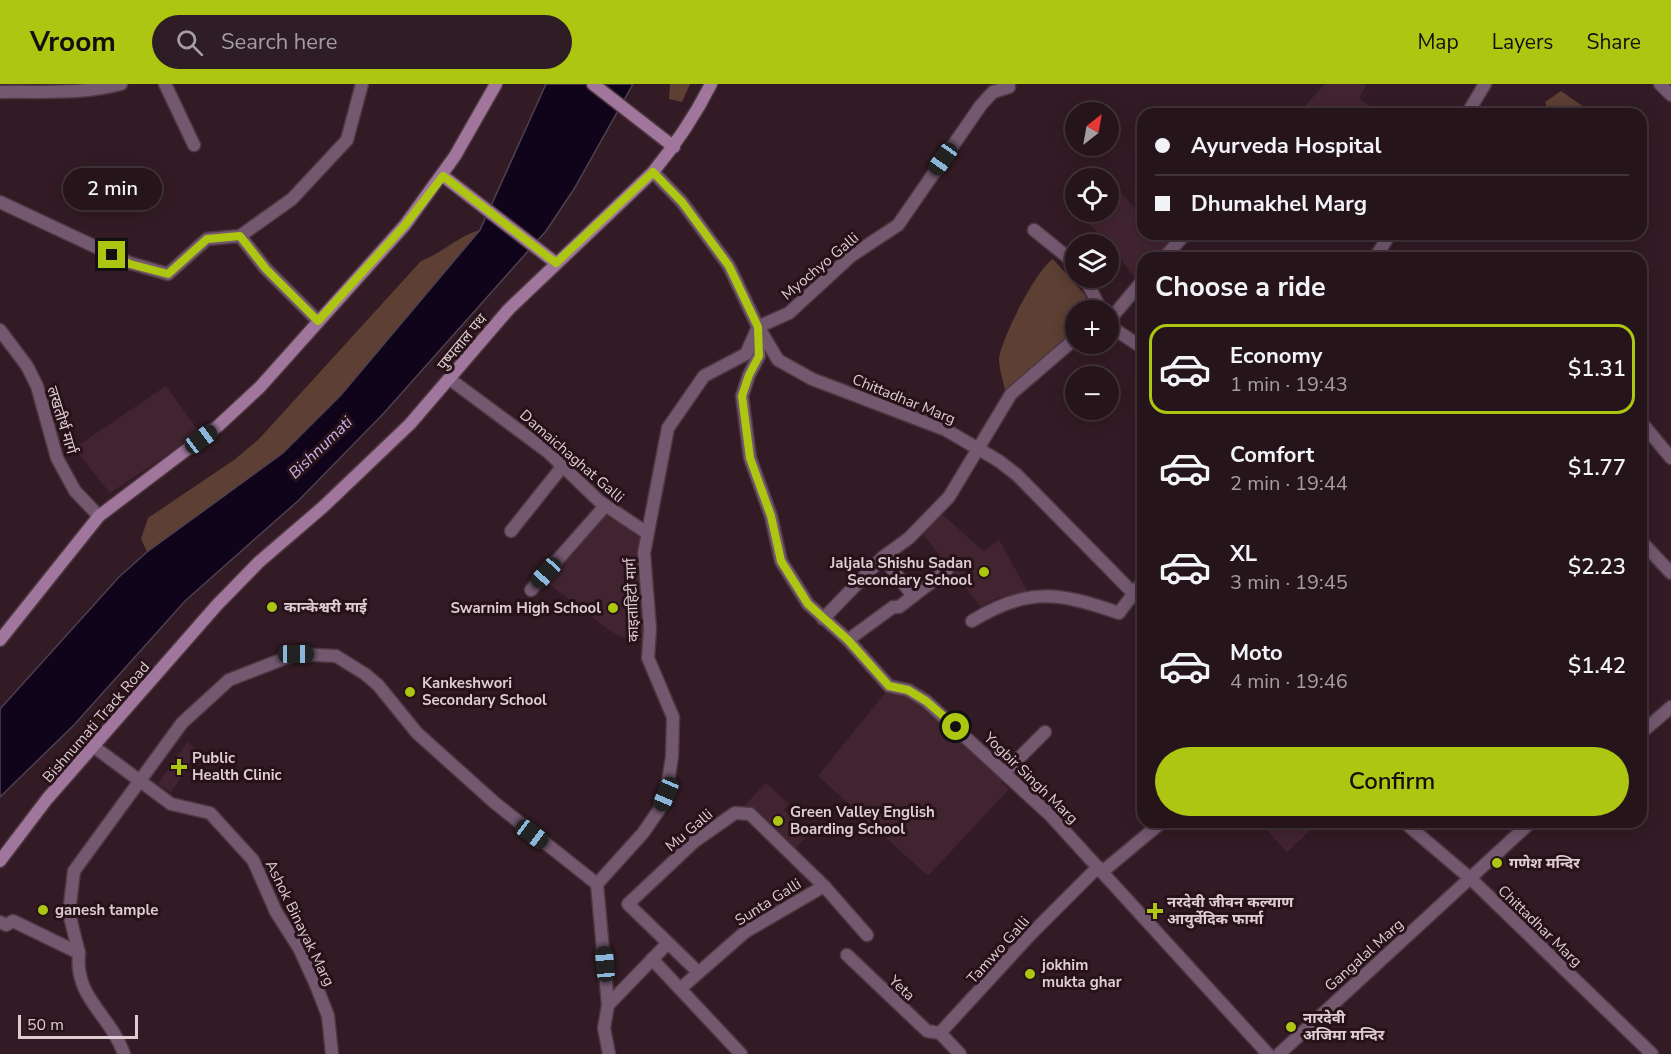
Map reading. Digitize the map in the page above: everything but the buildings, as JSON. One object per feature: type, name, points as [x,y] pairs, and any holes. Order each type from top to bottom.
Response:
[{"type":"main road","points":[[593,84],[674,147]]},
{"type":"main road","name":"पुष्पलाल पथ","points":[[217,605],[259,562],[323,507],[410,424],[451,380],[552,260],[653,172],[674,147],[699,108],[711,84]]},
{"type":"main road","points":[[0,640],[99,516],[218,426],[260,387],[405,225],[443,176],[498,86]]},
{"type":"main road","points":[[443,176],[552,260]]},
{"type":"main road","name":"Bishnumati Track Road","points":[[0,861],[93,746],[217,605]]},
{"type":"street","points":[[0,92],[61,94],[94,91],[121,84]]},
{"type":"street","points":[[165,84],[194,145]]},
{"type":"street","points":[[0,202],[130,264],[168,274],[207,239],[240,236],[292,198],[347,140],[362,84]]},
{"type":"street","points":[[1471,108],[1485,84]]},
{"type":"street","points":[[1660,84],[1671,95]]},
{"type":"street","name":"Myochyo Galli","points":[[758,327],[789,313],[851,256],[898,225],[981,105],[993,92],[1009,87]]},
{"type":"street","name":"Chittadhar Marg","points":[[653,172],[682,202],[729,266],[758,327],[778,360],[812,379],[922,419],[979,448],[1017,475],[1137,596]]},
{"type":"street","points":[[1034,230],[1065,255]]},
{"type":"street","points":[[240,236],[266,269],[318,321]]},
{"type":"street","points":[[1170,252],[1180,240]]},
{"type":"street","points":[[1119,310],[1137,288]]},
{"type":"street","name":"काइताहिटी मार्ग","points":[[597,884],[643,833],[660,810],[666,794],[672,757],[673,717],[648,658],[650,629],[644,553],[646,533],[668,428],[704,376],[746,354],[758,327]]},
{"type":"street","name":"Yogbir Singh Marg","points":[[758,327],[759,356],[742,396],[750,458],[771,516],[781,561],[808,604],[848,640],[889,686],[908,690],[926,701],[1050,815],[1268,1054]]},
{"type":"street","name":"लखतीर्थ मार्ग","points":[[0,330],[27,366],[37,386],[57,458],[75,491],[99,516]]},
{"type":"street","points":[[1119,332],[1137,344]]},
{"type":"street","points":[[823,619],[882,557],[909,538],[950,497],[1011,394],[1065,347]]},
{"type":"street","name":"Damaichaghat Galli","points":[[451,380],[516,427],[605,506],[646,533]]},
{"type":"street","points":[[1647,429],[1671,458]]},
{"type":"street","points":[[511,531],[562,466]]},
{"type":"street","points":[[531,590],[605,506]]},
{"type":"street","points":[[1647,547],[1671,573]]},
{"type":"street","points":[[882,557],[913,596]]},
{"type":"street","points":[[848,640],[893,607],[899,607],[947,570]]},
{"type":"street","points":[[972,621],[1004,605],[1048,595],[1064,596],[1119,613],[1137,589]]},
{"type":"street","points":[[124,1054],[109,1022],[83,990],[77,969],[79,953],[69,913],[74,871],[182,723],[229,680],[296,654],[336,656],[378,685],[417,733],[495,803],[597,884],[608,1005],[604,1028],[609,1054]]},
{"type":"street","points":[[1647,728],[1671,707]]},
{"type":"street","points":[[1005,772],[1045,732]]},
{"type":"street","name":"Ashok Binayak Marg","points":[[93,746],[171,804],[210,813],[253,860],[276,912],[299,948],[316,985],[328,1016],[332,1054]]},
{"type":"street","name":"Mu Galli","points":[[667,944],[628,904],[695,841],[735,813],[750,814],[824,886]]},
{"type":"street","name":"Tamwo Galli","points":[[940,1034],[1030,935],[1100,869],[1154,828]]},
{"type":"street","name":"Chittadhar Marg","points":[[1411,828],[1471,879],[1652,1054]]},
{"type":"street","name":"Gangalal Marg","points":[[1279,1054],[1525,828]]},
{"type":"street","name":"Sunta Galli","points":[[680,989],[745,933],[824,886],[867,936]]},
{"type":"street","points":[[0,922],[6,925],[13,921],[79,953]]},
{"type":"street","points":[[608,1005],[667,944],[698,972]]},
{"type":"street","name":"Yeta","points":[[847,955],[927,1031],[940,1034]]},
{"type":"street","points":[[652,959],[741,1054]]},
{"type":"street","points":[[940,1034],[960,1054]]},
{"type":"shaded area","points":[[670,84],[690,84],[682,102],[669,99]]},
{"type":"shaded area","points":[[1325,84],[1363,84],[1366,86],[1359,98],[1373,108],[1307,108],[1305,106]]},
{"type":"shaded area","points":[[1561,91],[1585,108],[1547,108],[1545,102]]},
{"type":"shaded area","points":[[1119,191],[1137,210],[1137,240],[1165,240],[1171,247],[1166,252],[1137,252],[1137,281],[1119,256],[1119,234],[1099,234],[1087,222],[1119,222]]},
{"type":"shaded area","points":[[480,230],[341,395],[283,453],[147,552],[141,539],[148,518],[234,460],[259,439],[421,261]]},
{"type":"shaded area","points":[[1053,259],[1065,272],[1065,288],[1079,288],[1087,300],[1065,300],[1065,343],[1006,394],[999,361],[1005,338],[1029,290],[1046,265]]},
{"type":"shaded area","points":[[166,386],[200,433],[110,493],[74,448]]},
{"type":"shaded area","points":[[608,512],[642,533],[648,635],[636,643],[610,631],[544,580]]},
{"type":"shaded area","name":"Jaljala Shishu Sadan Secondary School","points":[[941,513],[983,551],[999,540],[1028,592],[998,598],[981,607],[921,532]]},
{"type":"shaded area","points":[[885,693],[908,695],[929,710],[1004,778],[1001,782],[1009,789],[928,876],[818,776]]},
{"type":"shaded area","name":"Public Health Clinic","points":[[187,742],[199,751],[171,792],[158,784]]},
{"type":"shaded area","name":"Green Valley English Boarding School","points":[[766,783],[789,804],[784,810],[811,832],[792,851],[744,806]]},
{"type":"shaded area","points":[[1265,828],[1313,828],[1287,852]]},
{"type":"water","name":"Bishnumati","points":[[546,84],[633,84],[574,189],[546,231],[383,414],[299,500],[185,601],[74,725],[0,797],[0,709],[119,577],[147,552],[283,453],[341,395],[480,230]]},
{"type":"place","name":"Jaljala Shishu Sadan Secondary School","points":[[984,572]]},
{"type":"place","name":"कान्केश्वरी माई","points":[[272,607]]},
{"type":"place","name":"Swarnim High School","points":[[613,608]]},
{"type":"place","name":"Kankeshwori Secondary School","points":[[410,692]]},
{"type":"place","name":"Public Health Clinic","points":[[179,767]]},
{"type":"place","name":"Green Valley English Boarding School","points":[[778,821]]},
{"type":"place","name":"गणेश मन्दिर","points":[[1497,863]]},
{"type":"place","name":"ganesh tample","points":[[43,910]]},
{"type":"place","name":"नरदेवी जीवन कल्याण आयुर्वेदिक फार्मा","points":[[1155,911]]},
{"type":"place","name":"jokhim mukta ghar","points":[[1030,974]]},
{"type":"place","name":"नारदेवी अजिमा मन्दिर","points":[[1291,1027]]},
{"type":"route","points":[[112,255],[130,264],[168,274],[207,239],[240,236],[266,269],[318,321],[425,202],[443,176],[556,263],[620,200],[653,172],[682,202],[729,266],[758,327],[759,356],[742,396],[750,458],[771,516],[781,561],[808,604],[848,640],[889,686],[908,690],[926,701],[956,727]]}]
